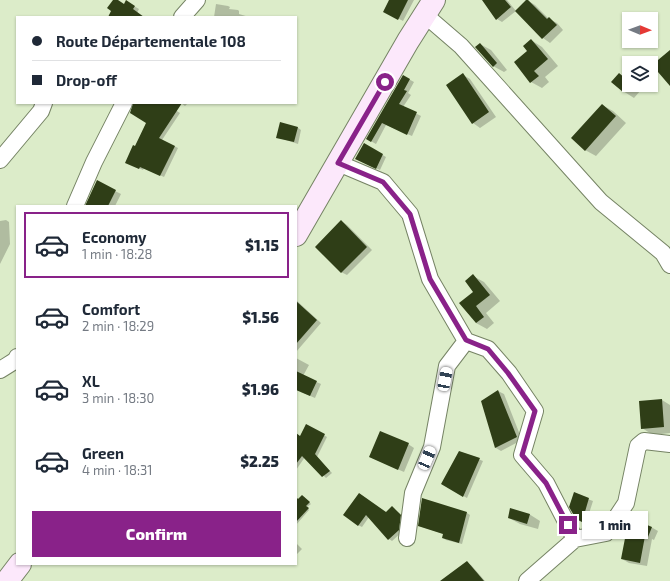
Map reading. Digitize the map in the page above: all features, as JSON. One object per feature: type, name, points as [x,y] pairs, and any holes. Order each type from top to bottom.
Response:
[{"type":"main road","points":[[297,233],[429,7]]},
{"type":"main road","points":[[7,581],[19,565]]},
{"type":"street","points":[[183,16],[197,0]]},
{"type":"street","points":[[429,7],[461,46],[601,202],[663,253],[670,265]]},
{"type":"street","points":[[0,160],[40,111],[44,104]]},
{"type":"street","points":[[75,205],[94,162],[123,104]]},
{"type":"street","points":[[338,163],[383,182],[410,214],[430,279],[466,340],[488,349],[508,373],[535,411],[522,455],[546,483],[575,539]]},
{"type":"street","points":[[408,538],[413,493],[432,447],[447,366],[466,340]]},
{"type":"street","points":[[0,370],[16,360]]},
{"type":"street","points":[[526,581],[575,539],[606,534],[626,503],[638,446],[644,441],[670,444]]},
{"type":"building","points":[[113,0],[118,0],[124,4],[126,0],[135,6],[133,9],[143,16],[108,16],[111,11],[107,8]]},
{"type":"building","points":[[389,0],[408,0],[398,20],[383,12]]},
{"type":"building","points":[[482,0],[505,0],[511,7],[496,20]]},
{"type":"building","points":[[526,0],[528,0],[547,19],[549,17],[557,25],[542,39],[515,11]]},
{"type":"building","points":[[531,39],[548,59],[534,71],[539,76],[530,83],[514,62],[527,51],[523,46]]},
{"type":"building","points":[[480,43],[497,63],[493,67],[475,47]]},
{"type":"building","points":[[670,50],[670,86],[658,72],[658,60]]},
{"type":"building","points":[[463,73],[489,112],[472,124],[446,85]]},
{"type":"building","points":[[619,73],[622,76],[622,91],[611,82]]},
{"type":"building","points":[[403,75],[410,79],[404,90],[407,91],[399,104],[417,112],[407,135],[382,123],[371,142],[366,139]]},
{"type":"building","points":[[133,104],[181,104],[159,138],[175,146],[160,176],[140,167],[139,169],[125,163],[133,145],[135,146],[146,123],[130,113]]},
{"type":"building","points":[[602,104],[616,116],[585,151],[571,138]]},
{"type":"building","points":[[280,122],[298,127],[294,142],[276,138]]},
{"type":"building","points":[[364,143],[383,154],[376,169],[355,159]]},
{"type":"building","points":[[97,180],[116,190],[108,205],[85,205]]},
{"type":"building","points":[[341,220],[367,247],[341,273],[315,247]]},
{"type":"building","points":[[473,274],[490,295],[476,306],[484,317],[476,323],[459,303],[473,292],[465,281]]},
{"type":"building","points":[[297,302],[317,320],[297,343]]},
{"type":"building","points":[[297,371],[317,381],[310,396],[297,390]]},
{"type":"building","points":[[498,390],[517,437],[495,448],[481,401]]},
{"type":"building","points":[[662,399],[664,427],[641,429],[639,401]]},
{"type":"building","points":[[306,424],[325,434],[315,454],[330,471],[322,477],[302,456],[297,463],[297,434],[300,436]]},
{"type":"building","points":[[380,431],[409,443],[398,470],[369,457]]},
{"type":"building","points":[[459,451],[480,458],[463,497],[441,484]]},
{"type":"building","points":[[574,492],[589,498],[582,522],[576,519],[569,507]]},
{"type":"building","points":[[359,493],[386,512],[392,506],[401,515],[399,530],[388,540],[366,515],[358,526],[343,515]]},
{"type":"building","points":[[302,495],[310,502],[306,506],[309,508],[297,521],[297,498],[298,499]]},
{"type":"building","points":[[422,498],[467,512],[459,543],[442,538],[443,534],[418,526]]},
{"type":"building","points":[[510,508],[530,514],[527,524],[508,518]]},
{"type":"building","points":[[628,517],[652,527],[648,537],[645,536],[640,563],[621,559],[627,528],[624,527]]},
{"type":"building","points":[[467,561],[484,581],[440,581]]},
{"type":"route","points":[[385,82],[338,163],[383,182],[410,214],[430,279],[466,340],[488,349],[508,373],[535,411],[522,455],[546,483],[568,525]]}]
